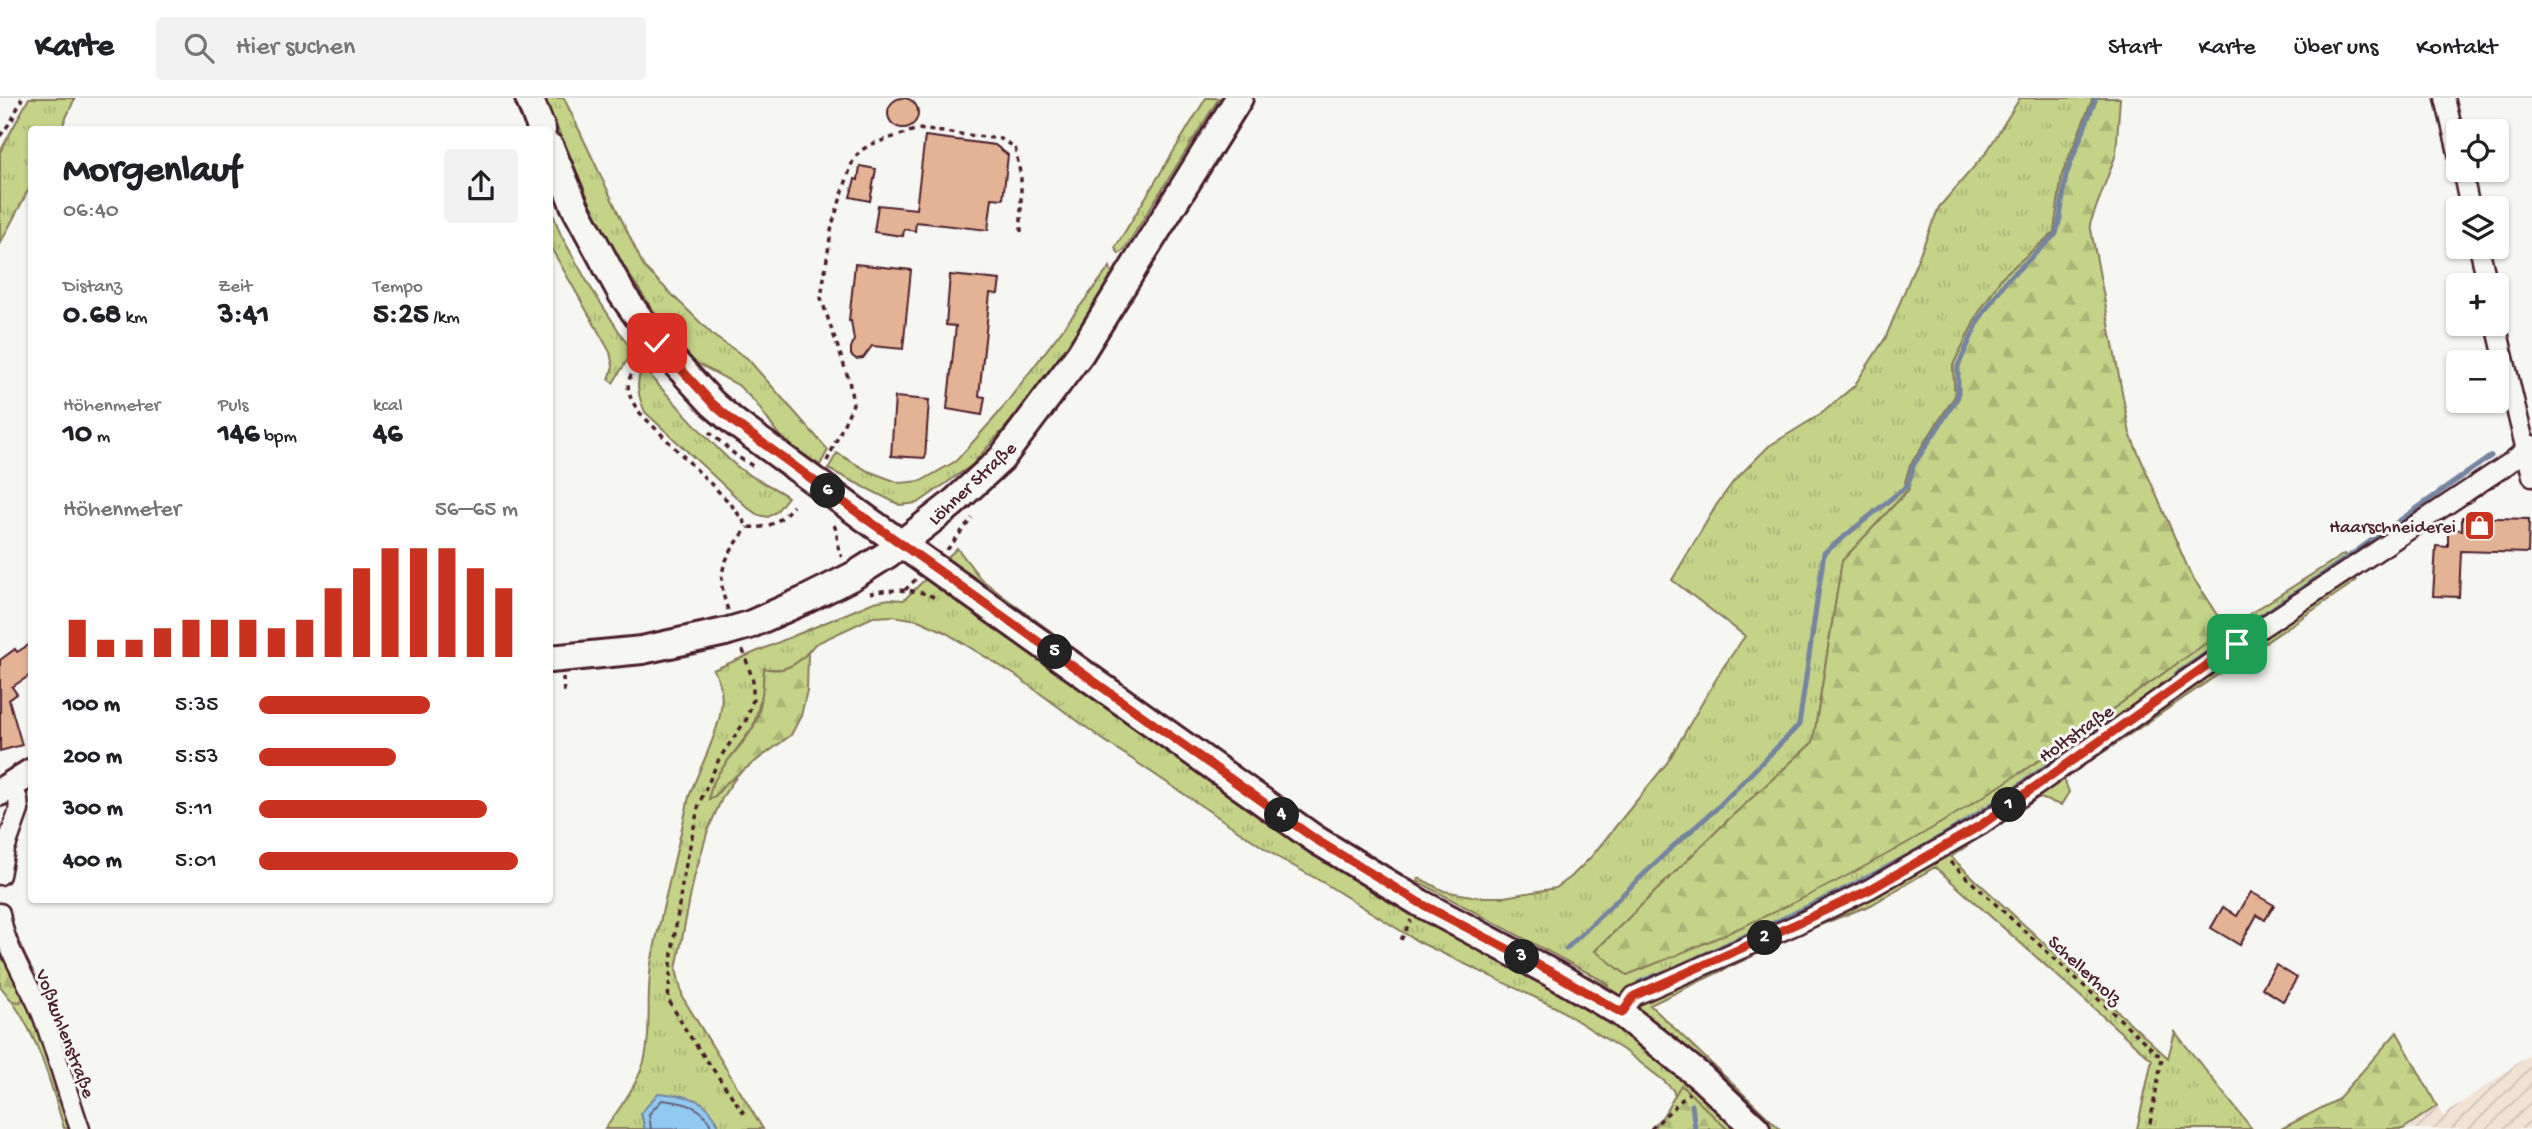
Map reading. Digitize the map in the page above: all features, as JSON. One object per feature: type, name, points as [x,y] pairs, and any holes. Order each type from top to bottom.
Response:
[{"type":"street","points":[[529,98],[540,126]]},
{"type":"street","name":"Löhner Straße","points":[[553,659],[642,649],[736,628],[805,600],[853,576],[902,544],[952,504],[1002,458],[1087,344],[1239,98]]},
{"type":"street","points":[[2445,98],[2450,119]]},
{"type":"street","points":[[553,155],[575,207],[622,294],[657,343],[713,404],[734,422],[1315,839],[1420,903],[1559,976],[1622,1013],[1702,1078],[1756,1129]]},
{"type":"street","points":[[2499,336],[2529,448],[2532,476]]},
{"type":"street","name":"Holtstraße","points":[[1622,1013],[1634,996],[1869,890],[1981,825],[2237,644],[2529,448]]},
{"type":"street","points":[[0,875],[5,849],[19,810],[14,783]]},
{"type":"street","name":"Voßkuhlenstraße","points":[[0,913],[7,941],[40,1009],[57,1054],[80,1129]]},
{"type":"path","points":[[0,136],[12,120],[22,98]]},
{"type":"path","points":[[827,461],[853,404],[849,380],[821,298],[832,225],[853,160],[860,151],[872,144],[918,129],[1001,139],[1015,147],[1019,164],[1021,232]]},
{"type":"path","points":[[645,354],[631,373],[629,398],[730,503],[748,527],[764,528],[779,522],[793,506]]},
{"type":"path","points":[[745,1115],[687,1032],[668,999],[683,877],[699,804],[719,759],[746,720],[753,700],[752,681],[720,582],[722,565],[748,527]]},
{"type":"path","points":[[865,595],[905,590]]},
{"type":"path","name":"Schellerholz","points":[[1940,849],[1946,858],[2162,1058],[2149,1129]]},
{"type":"path","points":[[1650,1129],[1702,1078]]},
{"type":"shaded area","points":[[2532,1053],[2532,1129],[2403,1129],[2437,1106],[2443,1116]]},
{"type":"green space","points":[[29,98],[75,98],[62,126],[28,126],[28,191],[0,244],[0,152]]},
{"type":"green space","points":[[544,98],[564,98],[644,267],[715,337],[747,358],[828,450],[820,465],[796,450],[778,434],[755,402],[738,385],[691,360],[678,347],[616,255],[593,210]]},
{"type":"green space","points":[[1206,98],[1219,98],[1119,254],[1115,248]]},
{"type":"green space","points":[[2020,98],[2093,98],[2062,175],[2054,232],[2002,277],[1953,365],[1955,396],[1910,465],[1909,489],[1842,561],[1813,742],[1729,819],[1595,951],[2020,773],[2226,629],[2344,554],[2356,581],[2064,779],[2069,792],[2061,805],[2037,797],[1951,857],[2168,1058],[2175,1032],[2252,1129],[2137,1129],[2152,1060],[1935,867],[1871,905],[1805,931],[1650,1005],[1780,1129],[1727,1129],[1681,1086],[1675,1096],[1664,1081],[1628,1053],[1557,1008],[1419,942],[1279,858],[1105,741],[1015,675],[943,631],[918,620],[893,616],[873,617],[815,644],[798,664],[784,669],[764,669],[763,691],[753,727],[724,766],[710,793],[715,796],[725,784],[737,776],[723,796],[708,830],[694,878],[676,969],[683,998],[763,1129],[719,1129],[716,1119],[641,1113],[645,1129],[605,1129],[636,1082],[646,1053],[650,972],[656,939],[689,797],[720,716],[720,684],[713,670],[874,602],[904,600],[957,548],[981,579],[1004,597],[1319,827],[1378,865],[1490,929],[1608,986],[1607,983],[1417,881],[1419,878],[1444,891],[1477,897],[1504,897],[1556,888],[1591,857],[1667,763],[1722,669],[1745,636],[1672,580],[1717,504],[1734,481],[1769,446],[1821,414],[1854,386],[1886,337],[1939,207],[1986,153]]},
{"type":"green space","points":[[2093,98],[2120,98],[2116,154],[2090,224],[2130,434],[2190,573],[2226,629],[2061,745],[1934,827],[1794,902],[1627,975],[1595,951],[1729,819],[1813,742],[1842,561],[1909,489],[1905,482],[1910,465],[1955,396],[1953,365],[1978,314],[2002,277],[2054,232],[2062,175]]},
{"type":"green space","points":[[553,214],[561,235],[589,285],[628,345],[628,359],[613,383],[609,380],[613,366],[610,352],[553,251]]},
{"type":"green space","points":[[1110,267],[1113,277],[1054,368],[972,465],[918,503],[900,505],[828,469],[837,453],[868,471],[900,483],[921,481],[956,461],[997,415]]},
{"type":"green space","points":[[643,368],[733,463],[788,497],[776,512],[768,517],[758,515],[748,508],[645,412],[638,384]]},
{"type":"green space","points":[[808,652],[807,690],[801,716],[791,735],[709,799],[715,780],[756,721],[762,699],[764,668],[777,670],[788,667]]},
{"type":"green space","points":[[0,925],[86,1129],[64,1128],[37,1046],[12,1001],[20,1002],[21,987],[0,954]]},
{"type":"green space","points":[[0,954],[21,987],[24,997],[20,1002],[12,1001],[0,986]]},
{"type":"green space","points":[[2397,1032],[2437,1106],[2403,1129],[2281,1129],[2337,1100]]},
{"type":"green space","points":[[1681,1085],[1727,1129],[1652,1129]]},
{"type":"water","points":[[658,1093],[688,1097],[703,1104],[710,1110],[719,1129],[645,1129],[641,1113]]},
{"type":"building","points":[[903,98],[909,99],[917,107],[917,119],[909,127],[903,128],[897,127],[889,119],[888,113],[889,107],[897,99]]},
{"type":"building","points":[[925,136],[995,145],[1008,155],[1003,199],[992,198],[988,230],[916,222],[915,231],[904,229],[903,236],[874,232],[878,205],[916,209]]},
{"type":"building","points":[[860,166],[876,169],[870,201],[850,197],[855,179],[858,180]]},
{"type":"building","points":[[855,264],[911,270],[903,349],[872,346],[863,358],[856,359],[851,355],[854,340],[849,321]]},
{"type":"building","points":[[950,275],[1000,280],[998,294],[990,293],[979,396],[985,397],[982,415],[947,409],[956,326],[946,325]]},
{"type":"building","points":[[895,397],[929,400],[925,458],[891,456]]},
{"type":"building","points":[[2462,517],[2529,519],[2528,553],[2461,551],[2459,597],[2433,596],[2436,546],[2448,547],[2448,529],[2462,530]]},
{"type":"building","points":[[28,645],[28,677],[12,687],[17,694],[9,700],[22,745],[0,751],[0,660],[15,649],[17,652]]},
{"type":"building","points":[[2251,892],[2274,905],[2265,920],[2257,915],[2240,945],[2211,928],[2223,907],[2237,916]]},
{"type":"building","points":[[2276,965],[2297,978],[2283,1001],[2262,988]]},
{"type":"waterway","points":[[1566,949],[1670,849],[1715,810],[1799,725],[1824,553],[1908,485],[1913,466],[1958,397],[1958,366],[1980,318],[2006,281],[2056,234],[2066,175],[2096,98]]},
{"type":"waterway","points":[[2176,674],[2491,456]]},
{"type":"waterway","points":[[1679,966],[1828,897],[1900,860],[2007,795],[2111,719]]},
{"type":"waterway","points":[[1639,982],[1667,971]]},
{"type":"waterway","points":[[1692,1105],[1695,1129]]},
{"type":"place","name":"Haarschneiderei","points":[[2479,525]]},
{"type":"route","points":[[657,343],[713,404],[734,422],[1315,839],[1420,903],[1559,976],[1622,1013],[1634,996],[1869,890],[1981,825],[2237,644]]}]
